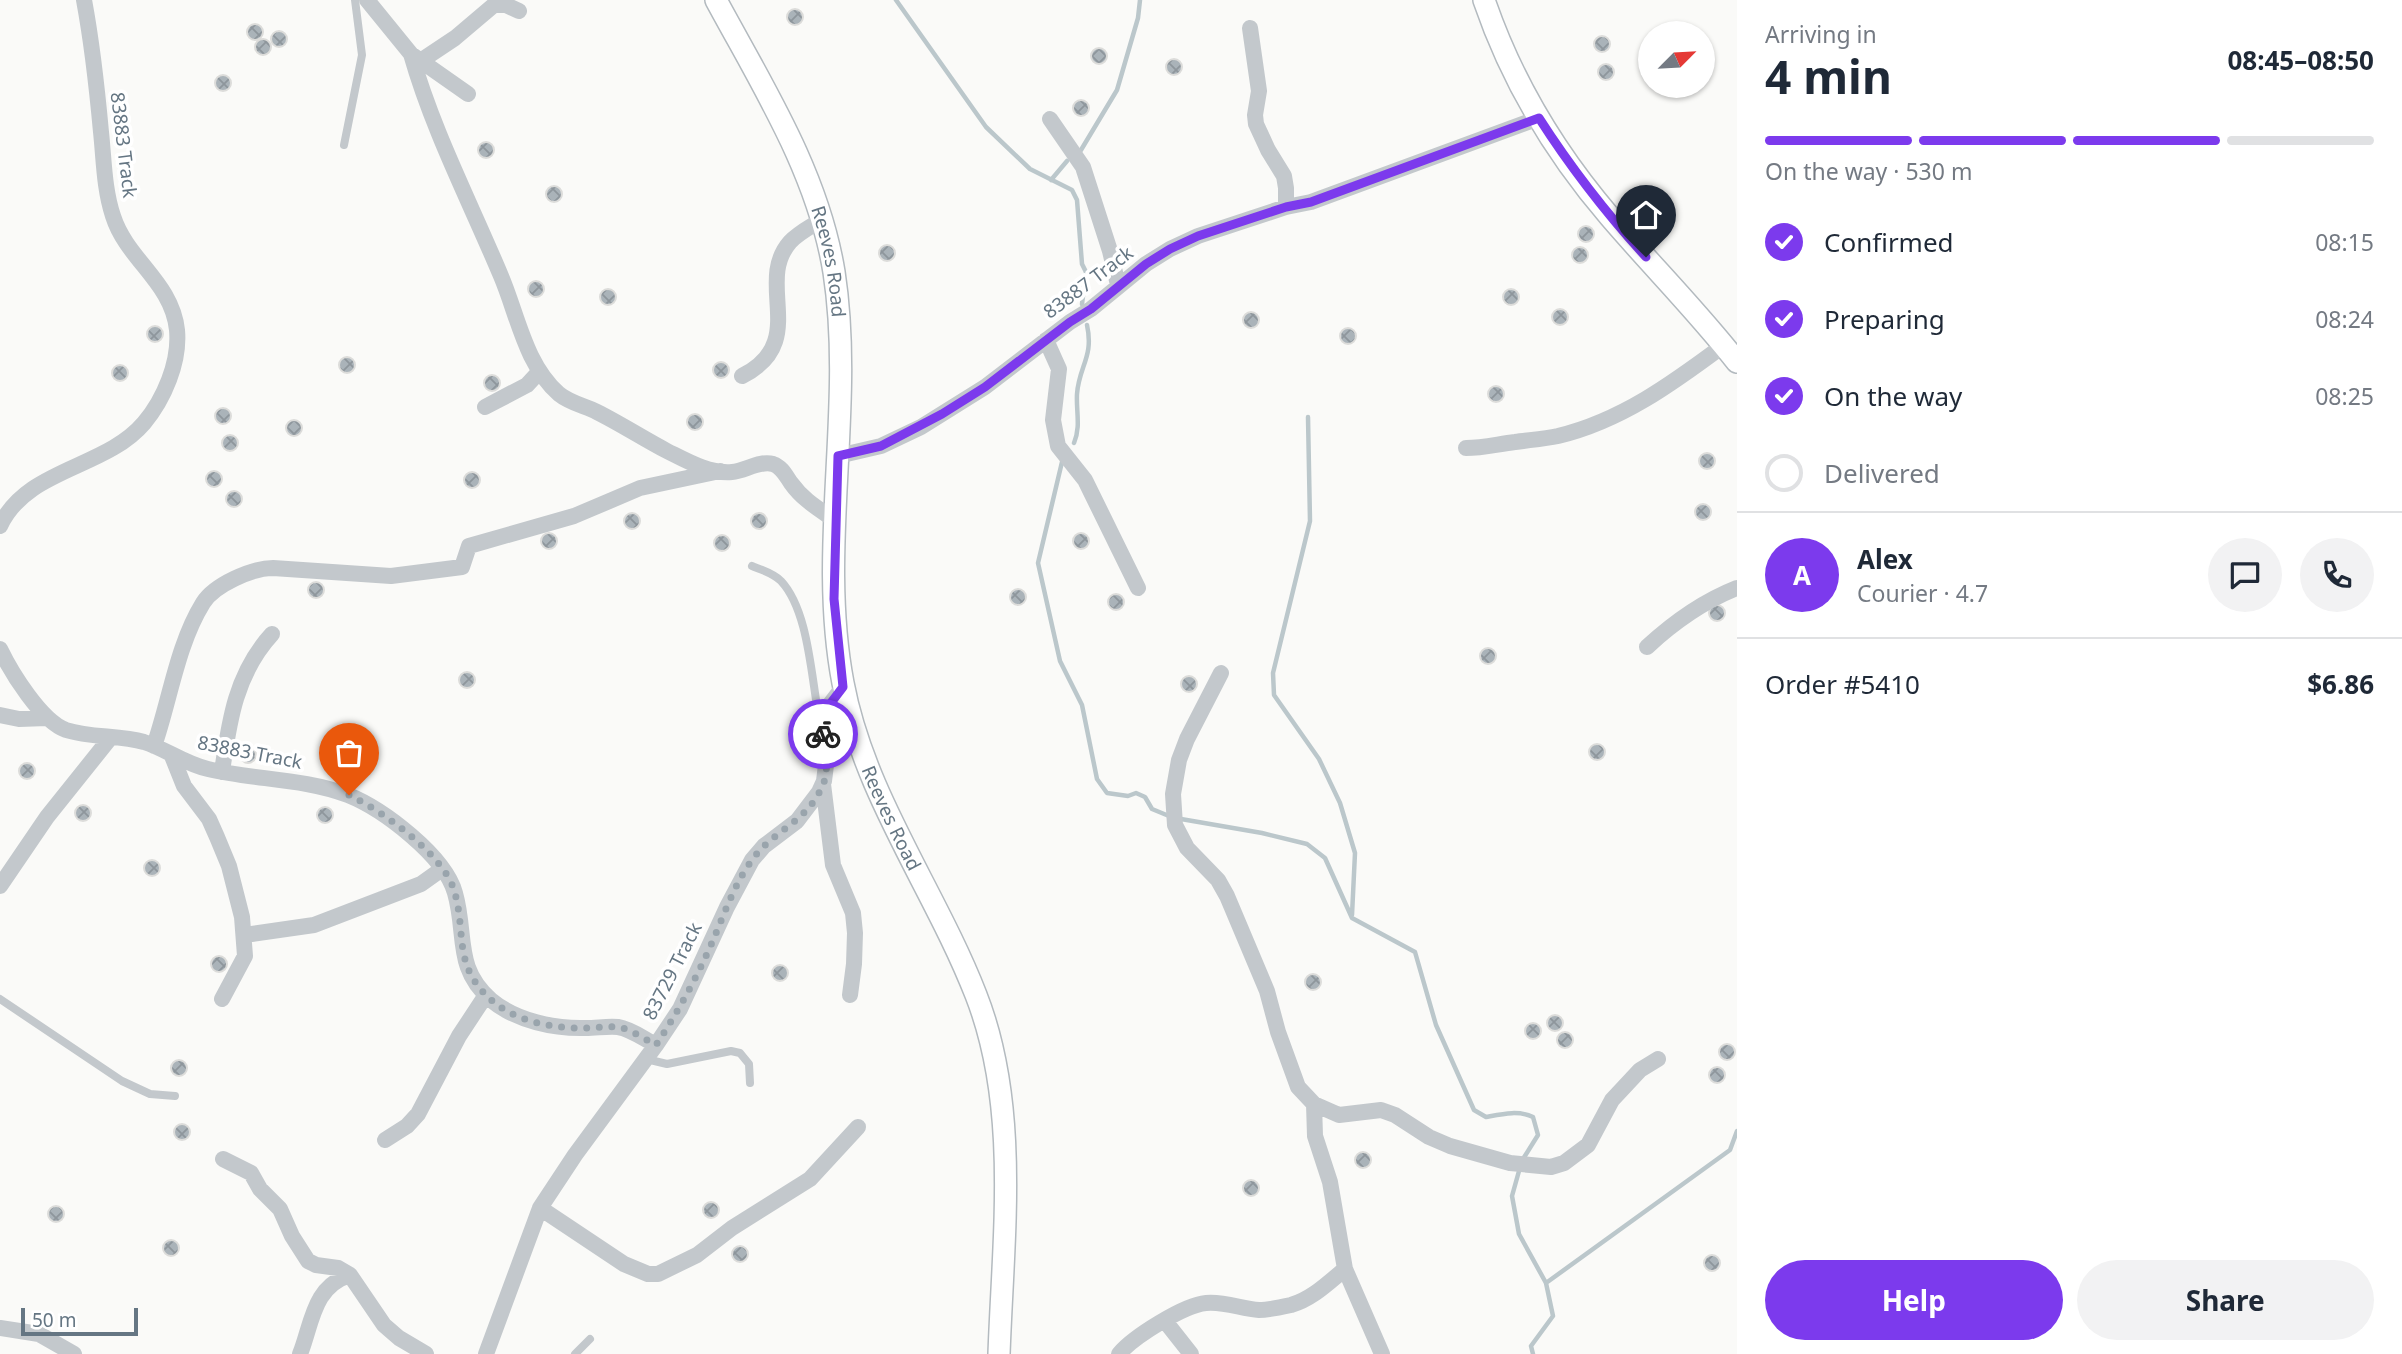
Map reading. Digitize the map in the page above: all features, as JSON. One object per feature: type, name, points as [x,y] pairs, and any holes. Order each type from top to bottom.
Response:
[{"type":"street","name":"83883 Track","points":[[0,527],[11,507],[21,497],[64,472],[119,446],[134,435],[147,420],[170,378],[176,348],[176,327],[168,297],[122,237],[112,215],[103,165],[84,0]]},
{"type":"street","points":[[367,0],[415,58],[468,94]]},
{"type":"street","name":"Reeves Road","points":[[716,0],[788,135],[815,197],[834,274],[840,353],[834,599],[843,687],[859,744],[883,803],[963,962],[987,1029],[996,1068],[1003,1138],[999,1354]]},
{"type":"street","points":[[1484,0],[1518,79],[1563,156],[1609,216],[1737,362]]},
{"type":"street","points":[[415,58],[438,51],[494,5],[506,5],[519,11]]},
{"type":"street","points":[[1250,28],[1259,91],[1256,124],[1284,176],[1286,207]]},
{"type":"street","points":[[415,58],[424,101],[502,279],[539,372],[561,396],[707,470],[732,472],[768,463],[775,465],[808,502],[836,521]]},
{"type":"street","name":"83887 Track","points":[[838,456],[881,446],[921,427],[985,387],[1091,309],[1146,264],[1182,243],[1286,207],[1311,202],[1539,118]]},
{"type":"street","points":[[1050,119],[1083,167],[1118,285]]},
{"type":"street","points":[[742,376],[759,368],[769,357],[774,343],[780,314],[778,268],[784,251],[791,240],[821,220]]},
{"type":"street","points":[[1046,340],[1059,369],[1053,419],[1058,446],[1085,480],[1138,588]]},
{"type":"street","points":[[1466,449],[1557,436],[1588,426],[1639,403],[1724,345]]},
{"type":"street","points":[[485,407],[527,385],[539,372]]},
{"type":"street","points":[[154,746],[182,652],[203,603],[210,595],[241,577],[261,568],[391,576],[462,568],[469,546],[574,516],[640,488],[720,471]]},
{"type":"street","points":[[1647,648],[1666,629],[1723,593],[1737,588]]},
{"type":"street","points":[[222,772],[233,704],[250,663],[272,634]]},
{"type":"street","name":"83883 Track","points":[[0,649],[15,675],[47,718],[66,730],[154,746],[205,769],[308,784],[349,795],[386,815],[442,869],[455,892],[463,955],[474,981],[486,995],[514,1015],[538,1023],[564,1028],[619,1027],[656,1045]]},
{"type":"street","points":[[1221,673],[1179,760],[1172,812],[1175,825],[1187,848],[1206,866],[1227,896],[1268,991],[1278,1032],[1298,1087],[1314,1104],[1339,1115],[1381,1110],[1450,1146],[1510,1163],[1551,1167],[1570,1159],[1588,1145],[1612,1100],[1640,1070],[1658,1059]]},
{"type":"street","name":"83729 Track","points":[[486,1354],[540,1208],[575,1155],[656,1045],[688,994],[727,907],[752,860],[764,846],[806,812],[822,784],[826,765],[822,730],[824,712],[843,687]]},
{"type":"street","points":[[0,715],[19,719],[47,718]]},
{"type":"street","points":[[0,886],[47,817],[110,737]]},
{"type":"street","points":[[172,756],[184,786],[209,819],[229,866],[245,935],[246,956],[222,999]]},
{"type":"street","points":[[822,784],[833,865],[853,913],[855,943],[850,995]]},
{"type":"street","points":[[245,935],[314,925],[421,884],[442,869]]},
{"type":"street","points":[[385,1140],[407,1126],[418,1114],[459,1036],[486,995]]},
{"type":"street","points":[[1314,1104],[1315,1136],[1330,1182],[1345,1269],[1382,1354]]},
{"type":"street","points":[[540,1208],[624,1264],[648,1274],[658,1274],[697,1255],[732,1228],[810,1179],[858,1127]]},
{"type":"street","points":[[223,1159],[244,1169],[254,1178],[260,1189],[280,1209],[292,1236],[309,1261],[316,1265],[338,1268],[349,1275],[384,1325],[399,1338],[426,1354]]},
{"type":"street","points":[[1119,1354],[1139,1337],[1190,1307],[1205,1303],[1261,1310],[1292,1305],[1307,1299],[1345,1269]]},
{"type":"street","points":[[300,1354],[308,1322],[327,1288],[349,1275]]},
{"type":"street","points":[[1165,1321],[1191,1354]]},
{"type":"street","points":[[0,1328],[38,1334],[74,1354]]},
{"type":"lane","points":[[344,145],[362,55],[355,0]]},
{"type":"lane","points":[[752,566],[780,580],[797,608],[805,633],[822,730]]},
{"type":"lane","points":[[0,999],[122,1081],[149,1094],[176,1096]]},
{"type":"lane","points":[[646,1059],[667,1064],[731,1051],[740,1053],[749,1064],[750,1083]]},
{"type":"lane","points":[[575,1354],[590,1339]]},
{"type":"building","points":[[795,9],[801,11],[801,23],[795,25],[789,23],[787,17],[789,11]]},
{"type":"building","points":[[255,24],[261,26],[261,38],[255,40],[249,38],[247,32],[249,26]]},
{"type":"building","points":[[279,31],[285,33],[285,45],[279,47],[273,45],[271,39],[273,33]]},
{"type":"building","points":[[1602,36],[1608,38],[1608,50],[1602,52],[1596,50],[1594,44],[1596,38]]},
{"type":"building","points":[[263,39],[269,41],[269,53],[263,55],[257,53],[255,47],[257,41]]},
{"type":"building","points":[[1099,48],[1105,50],[1105,62],[1099,64],[1093,62],[1091,56],[1093,50]]},
{"type":"building","points":[[1174,59],[1180,61],[1180,73],[1174,75],[1168,73],[1166,67],[1168,61]]},
{"type":"building","points":[[1606,64],[1612,66],[1612,78],[1606,80],[1600,78],[1598,72],[1600,66]]},
{"type":"building","points":[[223,75],[229,77],[229,89],[223,91],[217,89],[215,83],[217,77]]},
{"type":"building","points":[[1081,100],[1087,102],[1087,114],[1081,116],[1075,114],[1073,108],[1075,102]]},
{"type":"building","points":[[486,142],[492,144],[492,156],[486,158],[480,156],[478,150],[480,144]]},
{"type":"building","points":[[554,186],[560,188],[560,200],[554,202],[548,200],[546,194],[548,188]]},
{"type":"building","points":[[1586,226],[1592,228],[1592,240],[1586,242],[1580,240],[1578,234],[1580,228]]},
{"type":"building","points":[[887,245],[893,247],[893,259],[887,261],[881,259],[879,253],[881,247]]},
{"type":"building","points":[[1580,247],[1586,249],[1586,261],[1580,263],[1574,261],[1572,255],[1574,249]]},
{"type":"building","points":[[536,281],[542,283],[542,295],[536,297],[530,295],[528,289],[530,283]]},
{"type":"building","points":[[608,289],[616,297],[608,305],[600,297]]},
{"type":"building","points":[[1511,289],[1517,291],[1517,303],[1511,305],[1505,303],[1503,297],[1505,291]]},
{"type":"building","points":[[1560,309],[1566,311],[1566,323],[1560,325],[1554,323],[1552,317],[1554,311]]},
{"type":"building","points":[[1251,312],[1257,314],[1257,326],[1251,328],[1245,326],[1243,320],[1245,314]]},
{"type":"building","points":[[155,326],[161,328],[161,340],[155,342],[149,340],[147,334],[149,328]]},
{"type":"building","points":[[1348,328],[1354,330],[1354,342],[1348,344],[1342,342],[1340,336],[1342,330]]},
{"type":"building","points":[[347,357],[353,359],[353,371],[347,373],[341,371],[339,365],[341,359]]},
{"type":"building","points":[[721,362],[727,364],[727,376],[721,378],[715,376],[713,370],[715,364]]},
{"type":"building","points":[[120,365],[126,367],[126,379],[120,381],[114,379],[112,373],[114,367]]},
{"type":"building","points":[[492,375],[498,377],[498,389],[492,391],[486,389],[484,383],[486,377]]},
{"type":"building","points":[[1496,386],[1504,394],[1496,402],[1488,394]]},
{"type":"building","points":[[223,408],[229,410],[229,422],[223,424],[217,422],[215,416],[217,410]]},
{"type":"building","points":[[695,414],[701,416],[701,428],[695,430],[689,428],[687,422],[689,416]]},
{"type":"building","points":[[294,420],[300,422],[300,434],[294,436],[288,434],[286,428],[288,422]]},
{"type":"building","points":[[230,435],[236,437],[236,449],[230,451],[224,449],[222,443],[224,437]]},
{"type":"building","points":[[1707,453],[1713,455],[1713,467],[1707,469],[1701,467],[1699,461],[1701,455]]},
{"type":"building","points":[[214,471],[220,473],[220,485],[214,487],[208,485],[206,479],[208,473]]},
{"type":"building","points":[[472,472],[478,474],[478,486],[472,488],[466,486],[464,480],[466,474]]},
{"type":"building","points":[[234,491],[240,493],[240,505],[234,507],[228,505],[226,499],[228,493]]},
{"type":"building","points":[[1703,504],[1709,506],[1709,518],[1703,520],[1697,518],[1695,512],[1697,506]]},
{"type":"building","points":[[632,513],[638,515],[638,527],[632,529],[626,527],[624,521],[626,515]]},
{"type":"building","points":[[759,513],[765,515],[765,527],[759,529],[753,527],[751,521],[753,515]]},
{"type":"building","points":[[549,533],[555,535],[555,547],[549,549],[543,547],[541,541],[543,535]]},
{"type":"building","points":[[1081,533],[1087,535],[1087,547],[1081,549],[1075,547],[1073,541],[1075,535]]},
{"type":"building","points":[[722,535],[728,537],[728,549],[722,551],[716,549],[714,543],[716,537]]},
{"type":"building","points":[[316,582],[322,584],[322,596],[316,598],[310,596],[308,590],[310,584]]},
{"type":"building","points":[[1018,589],[1024,591],[1024,603],[1018,605],[1012,603],[1010,597],[1012,591]]},
{"type":"building","points":[[1116,594],[1122,596],[1122,608],[1116,610],[1110,608],[1108,602],[1110,596]]},
{"type":"building","points":[[1717,605],[1725,613],[1717,621],[1709,613]]},
{"type":"building","points":[[1488,648],[1494,650],[1494,662],[1488,664],[1482,662],[1480,656],[1482,650]]},
{"type":"building","points":[[467,672],[473,674],[473,686],[467,688],[461,686],[459,680],[461,674]]},
{"type":"building","points":[[1189,676],[1195,678],[1195,690],[1189,692],[1183,690],[1181,684],[1183,678]]},
{"type":"building","points":[[1597,744],[1603,746],[1603,758],[1597,760],[1591,758],[1589,752],[1591,746]]},
{"type":"building","points":[[248,747],[254,749],[254,761],[248,763],[242,761],[240,755],[242,749]]},
{"type":"building","points":[[27,763],[33,765],[33,777],[27,779],[21,777],[19,771],[21,765]]},
{"type":"building","points":[[83,805],[89,807],[89,819],[83,821],[77,819],[75,813],[77,807]]},
{"type":"building","points":[[325,807],[331,809],[331,821],[325,823],[319,821],[317,815],[319,809]]},
{"type":"building","points":[[152,860],[158,862],[158,874],[152,876],[146,874],[144,868],[146,862]]},
{"type":"building","points":[[219,956],[225,958],[225,970],[219,972],[213,970],[211,964],[213,958]]},
{"type":"building","points":[[780,965],[786,967],[786,979],[780,981],[774,979],[772,973],[774,967]]},
{"type":"building","points":[[1313,974],[1319,976],[1319,988],[1313,990],[1307,988],[1305,982],[1307,976]]},
{"type":"building","points":[[1555,1015],[1561,1017],[1561,1029],[1555,1031],[1549,1029],[1547,1023],[1549,1017]]},
{"type":"building","points":[[1533,1023],[1539,1025],[1539,1037],[1533,1039],[1527,1037],[1525,1031],[1527,1025]]},
{"type":"building","points":[[1565,1032],[1571,1034],[1571,1046],[1565,1048],[1559,1046],[1557,1040],[1559,1034]]},
{"type":"building","points":[[1727,1044],[1735,1052],[1727,1060],[1719,1052]]},
{"type":"building","points":[[179,1060],[185,1062],[185,1074],[179,1076],[173,1074],[171,1068],[173,1062]]},
{"type":"building","points":[[1717,1067],[1723,1069],[1723,1081],[1717,1083],[1711,1081],[1709,1075],[1711,1069]]},
{"type":"building","points":[[182,1124],[188,1126],[188,1138],[182,1140],[176,1138],[174,1132],[176,1126]]},
{"type":"building","points":[[1363,1152],[1369,1154],[1369,1166],[1363,1168],[1357,1166],[1355,1160],[1357,1154]]},
{"type":"building","points":[[1251,1180],[1257,1182],[1257,1194],[1251,1196],[1245,1194],[1243,1188],[1245,1182]]},
{"type":"building","points":[[711,1202],[717,1204],[717,1216],[711,1218],[705,1216],[703,1210],[705,1204]]},
{"type":"building","points":[[56,1206],[62,1208],[62,1220],[56,1222],[50,1220],[48,1214],[50,1208]]},
{"type":"building","points":[[171,1240],[179,1248],[171,1256],[163,1248]]},
{"type":"building","points":[[740,1246],[746,1248],[746,1260],[740,1262],[734,1260],[732,1254],[734,1248]]},
{"type":"building","points":[[1712,1255],[1718,1257],[1718,1269],[1712,1271],[1706,1269],[1704,1263],[1706,1257]]},
{"type":"waterway","points":[[896,0],[986,127],[1030,169],[1072,190],[1077,200],[1082,264],[1086,272],[1082,304]]},
{"type":"waterway","points":[[1081,150],[1117,90],[1138,18],[1140,0]]},
{"type":"waterway","points":[[1051,180],[1067,161]]},
{"type":"waterway","points":[[1074,443],[1078,425],[1078,384],[1089,345],[1087,325]]},
{"type":"waterway","points":[[1308,417],[1310,521],[1273,673],[1274,695],[1319,759],[1340,803],[1355,853],[1352,915]]},
{"type":"waterway","points":[[1062,462],[1038,563],[1060,661],[1082,705],[1097,779],[1107,793],[1128,796],[1136,793],[1145,797],[1152,809],[1169,816]]},
{"type":"waterway","points":[[1181,819],[1307,844],[1325,858],[1352,918],[1415,952],[1436,1025],[1474,1110],[1486,1117],[1516,1113],[1533,1117],[1538,1135],[1523,1159]]},
{"type":"waterway","points":[[1546,1283],[1730,1150],[1737,1131]]},
{"type":"waterway","points":[[1519,1171],[1512,1196],[1519,1234],[1546,1283],[1553,1316],[1531,1346],[1533,1354]]},
{"type":"way so far","points":[[349,795],[386,815],[402,828],[448,877],[457,900],[463,955],[470,975],[491,1000],[514,1015],[538,1023],[564,1028],[619,1027],[656,1045],[688,994],[727,907],[752,860],[764,846],[806,812],[819,792],[826,774],[823,734]]},
{"type":"route","points":[[823,734],[824,712],[843,687],[834,599],[838,456],[881,446],[942,414],[985,387],[1160,255],[1198,236],[1286,207],[1311,202],[1539,118],[1590,192],[1646,257]]}]
